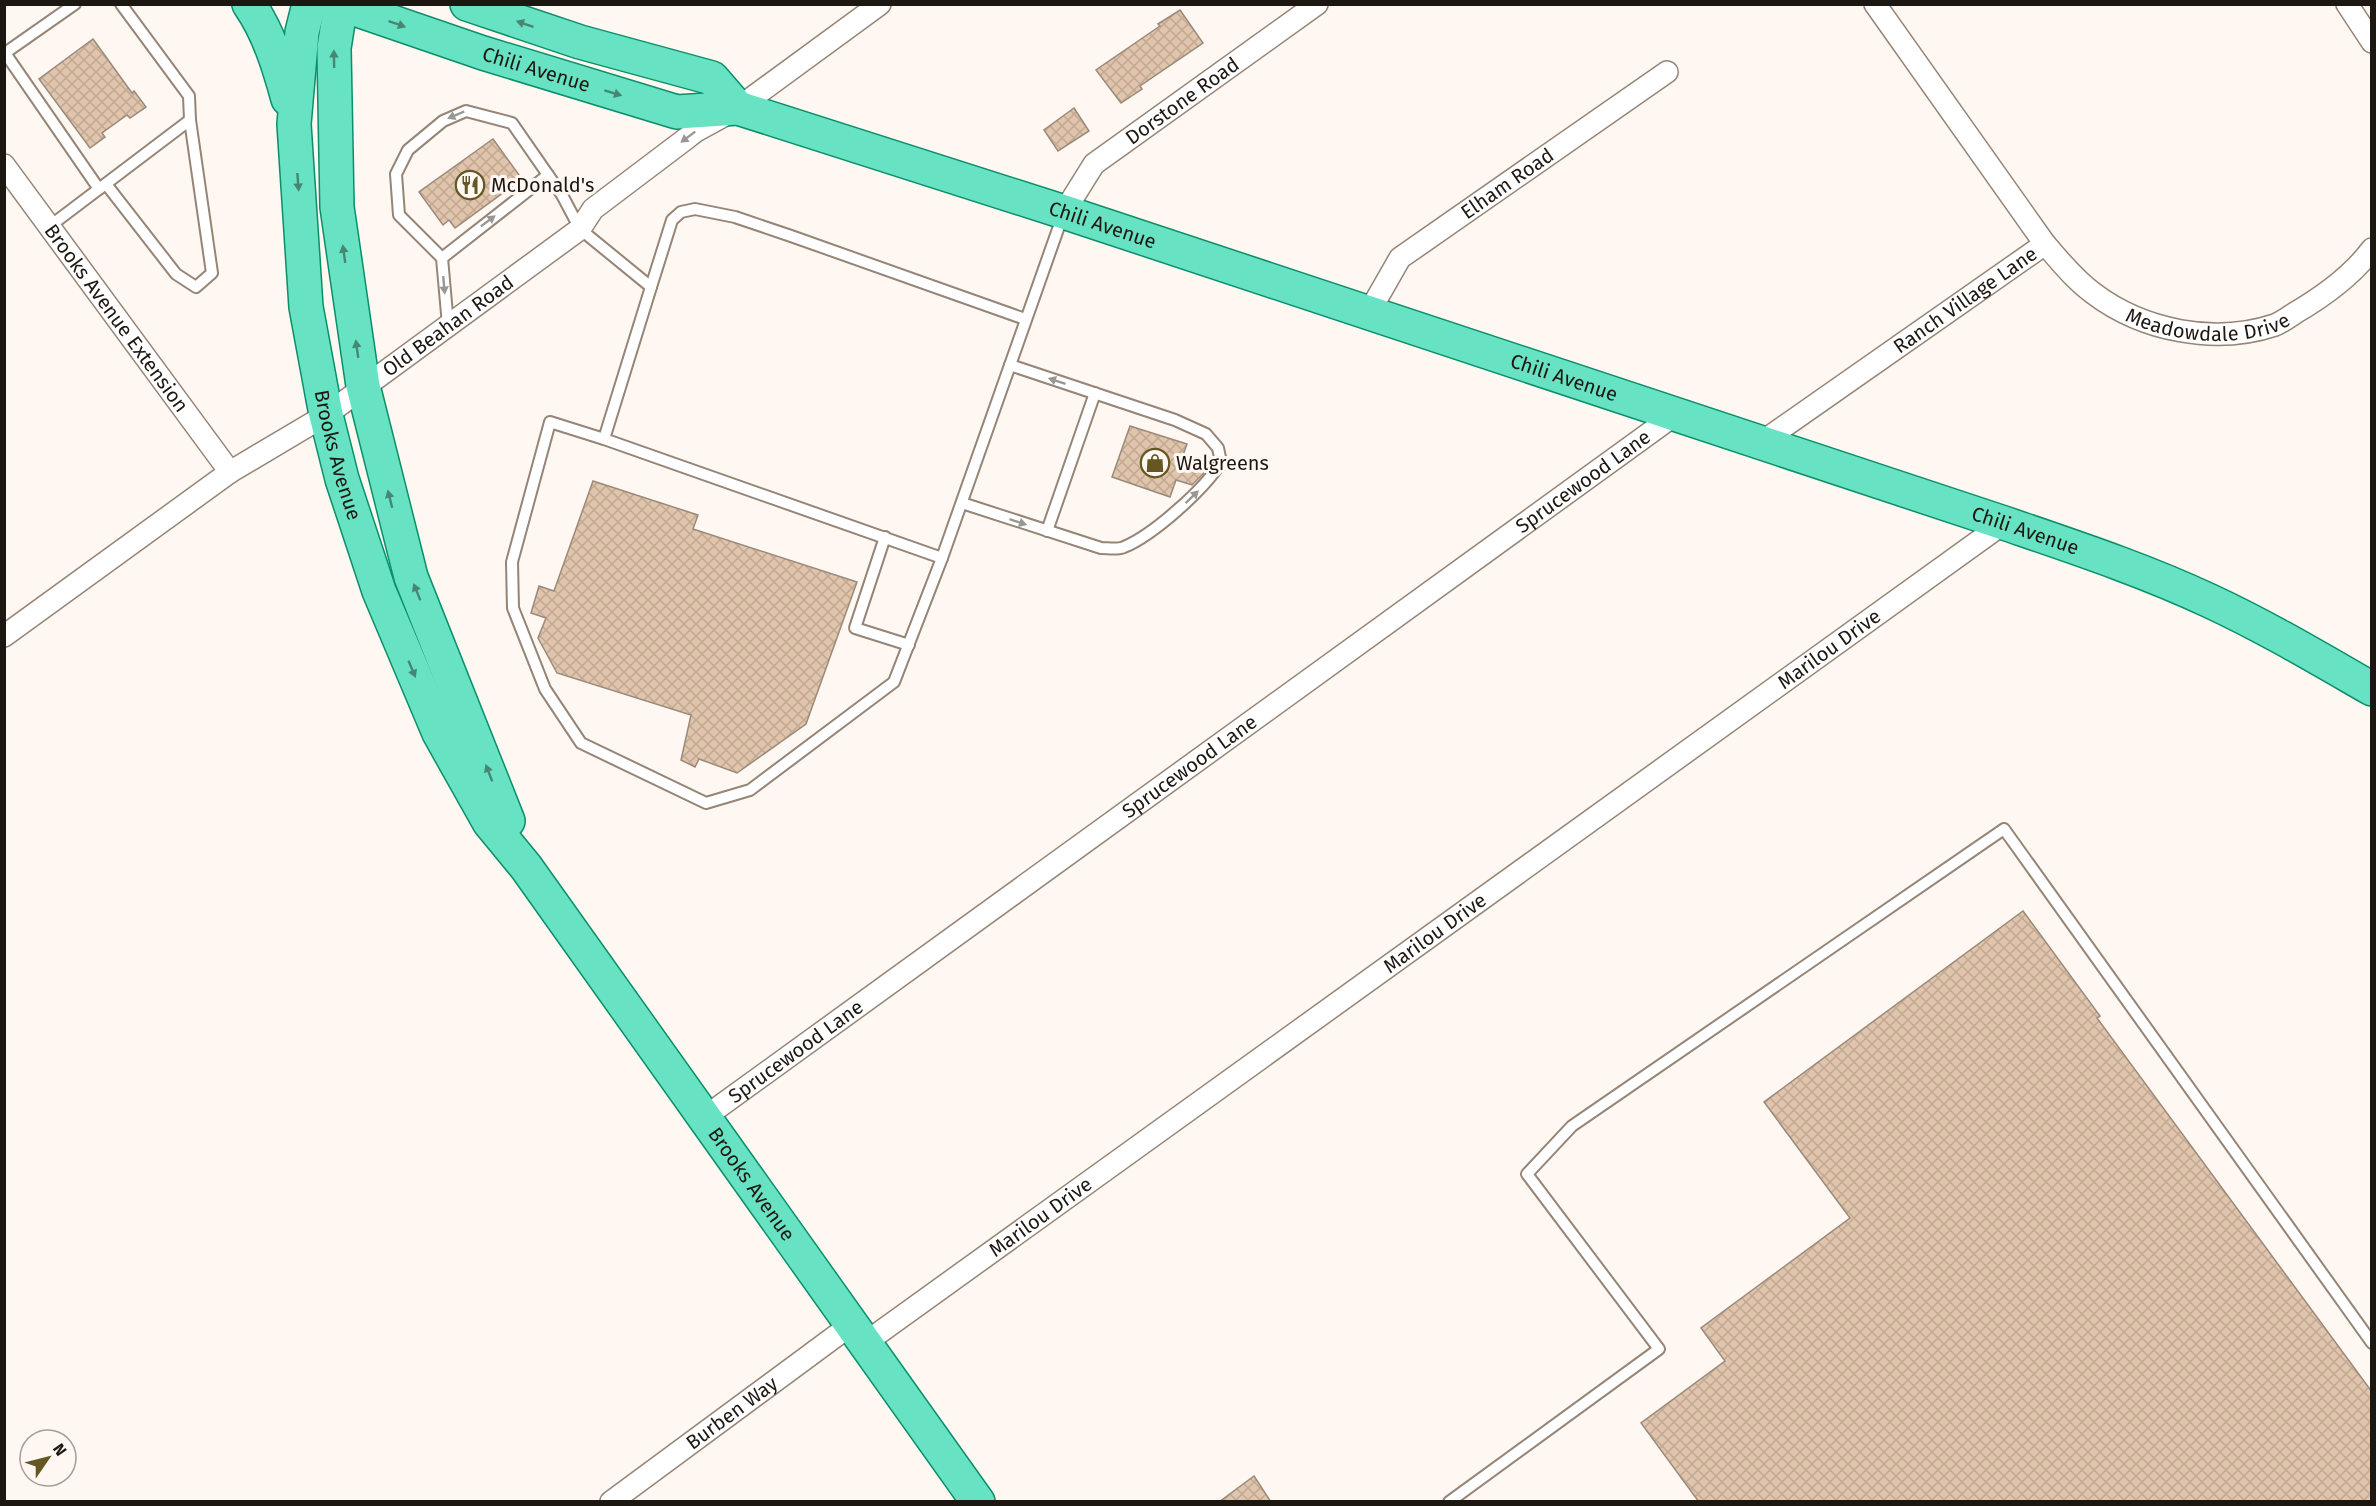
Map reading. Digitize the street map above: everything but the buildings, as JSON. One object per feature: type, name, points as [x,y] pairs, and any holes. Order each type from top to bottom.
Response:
[{"type":"main road","points":[[249,4],[277,58],[294,124]]},
{"type":"main road","name":"Brooks Avenue","points":[[309,4],[302,32],[294,124],[306,307],[326,415],[342,479],[379,591],[439,733],[489,822],[526,867],[978,1502]]},
{"type":"main road","name":"Chili Avenue","points":[[467,4],[580,42],[712,78],[738,108]]},
{"type":"main road","name":"Brooks Avenue","points":[[341,5],[334,48],[337,207],[363,386],[411,577],[526,867]]},
{"type":"main road","name":"Chili Avenue","points":[[341,5],[483,53],[677,112],[738,108],[1064,212],[2004,523],[2133,568],[2210,601],[2274,633],[2371,688]]},
{"type":"street","name":"Old Beahan Road","points":[[4,636],[230,472],[326,415],[580,230],[593,209],[696,131],[738,108],[880,4]]},
{"type":"street","name":"Dorstone Road","points":[[1064,212],[1094,164],[1317,4]]},
{"type":"street","name":"Ranch Village Lane","points":[[1762,442],[2045,244],[1875,4]]},
{"type":"street","points":[[2347,4],[2372,42]]},
{"type":"street","name":"Elham Road","points":[[1368,314],[1400,258],[1667,72]]},
{"type":"street","name":"Brooks Avenue Extension","points":[[4,165],[230,472]]},
{"type":"street","name":"Meadowdale Drive","points":[[2045,244],[2069,272],[2094,294],[2141,320],[2185,333],[2232,333],[2276,324],[2321,298],[2361,264],[2372,249]]},
{"type":"street","name":"Sprucewood Lane","points":[[705,1118],[1676,414]]},
{"type":"street","name":"Marilou Drive","points":[[859,1334],[2004,523]]},
{"type":"street","name":"Burben Way","points":[[611,1502],[859,1334]]},
{"type":"lane","points":[[75,4],[5,53],[102,187],[176,274],[196,287],[212,273],[190,120],[189,96],[121,4]]},
{"type":"lane","points":[[448,325],[442,258],[399,215],[396,174],[408,150],[443,121],[466,111],[512,123],[562,195],[580,230],[651,288]]},
{"type":"lane","points":[[50,226],[190,120]]},
{"type":"lane","points":[[442,258],[548,176]]},
{"type":"lane","points":[[604,439],[672,220],[681,212],[695,209],[735,218],[1025,319]]},
{"type":"lane","points":[[942,558],[550,422],[512,562],[513,608],[545,690],[580,743],[706,803],[750,790],[894,682],[909,645],[942,558],[962,503],[1064,212]]},
{"type":"lane","points":[[962,503],[1101,548],[1123,548],[1188,501],[1212,477],[1221,462],[1218,448],[1206,434],[1175,420],[1010,365]]},
{"type":"lane","points":[[1047,531],[1095,393]]},
{"type":"lane","points":[[885,537],[855,628],[909,645]]},
{"type":"lane","points":[[1449,1502],[1659,1349],[1527,1174],[1572,1126],[2004,829],[2372,1343]]},
{"type":"place","name":"McDonald's","points":[[470,185]]},
{"type":"place","name":"Walgreens","points":[[1155,463]]}]
